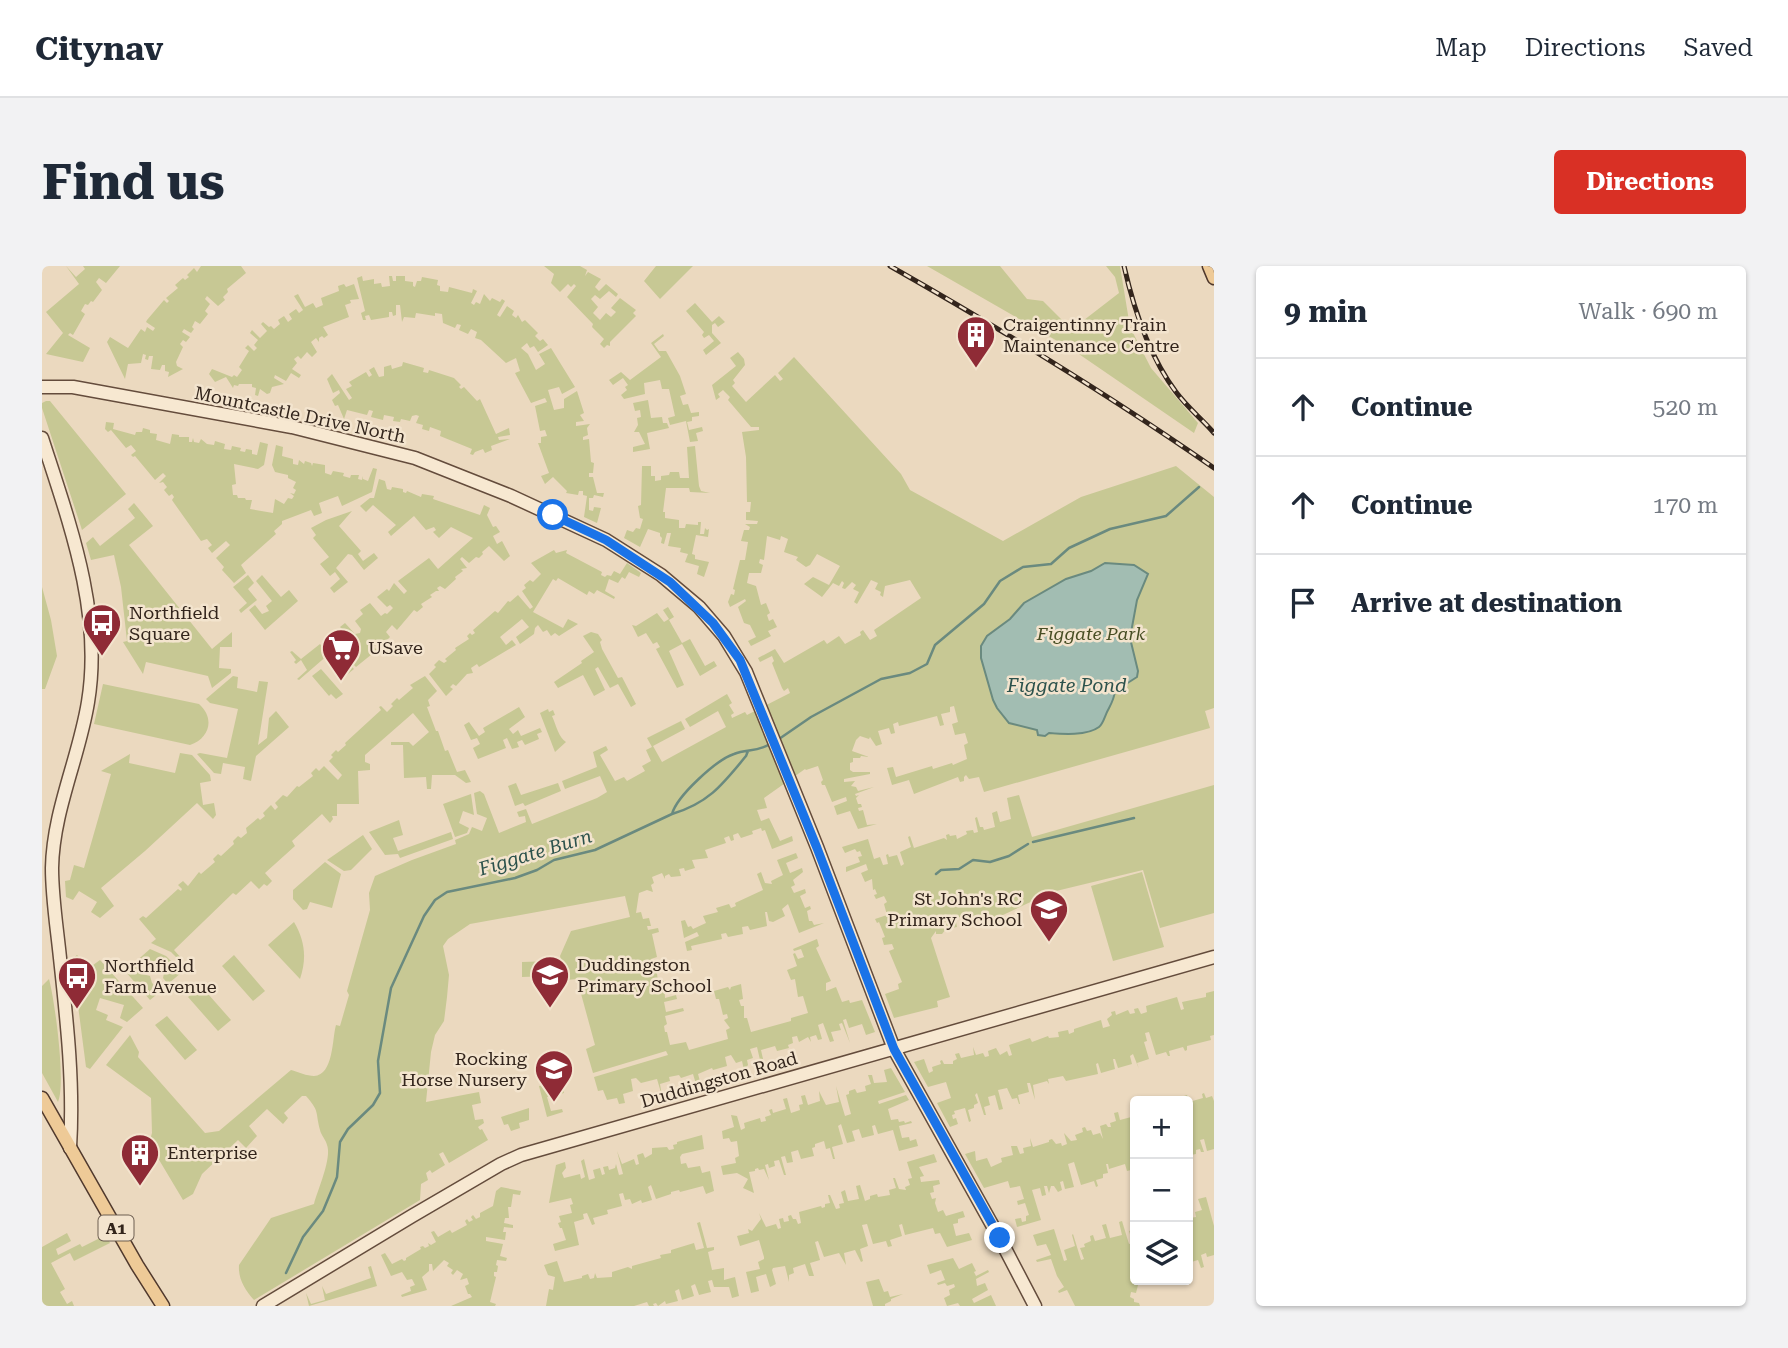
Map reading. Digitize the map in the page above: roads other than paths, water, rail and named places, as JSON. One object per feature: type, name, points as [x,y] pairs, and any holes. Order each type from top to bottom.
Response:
[{"type":"main road","points":[[1209,266],[1214,278]]},
{"type":"main road","name":"A1","points":[[42,1098],[163,1306]]},
{"type":"street","name":"Mountcastle Drive North","points":[[42,387],[73,387],[276,424],[391,451],[452,471],[569,521],[635,558],[670,582],[699,607],[740,660],[780,755],[894,1049],[1035,1306]]},
{"type":"street","points":[[42,438],[66,509],[89,617],[91,677],[88,700],[57,824],[52,862],[54,909],[69,1041],[72,1110],[70,1148]]},
{"type":"street","name":"Duddingston Road","points":[[263,1306],[509,1160],[1214,957]]},
{"type":"street","points":[[53,1117],[72,1110]]},
{"type":"water","name":"Figgate Pond","points":[[1105,563],[1134,565],[1148,574],[1137,600],[1130,638],[1137,677],[1115,691],[1103,722],[1094,730],[1074,734],[1049,733],[1045,736],[1038,735],[1037,730],[1009,723],[993,700],[981,658],[981,646],[987,636],[1010,619],[1024,603],[1066,579]]},
{"type":"waterway","name":"Figgate Burn","points":[[779,739],[811,717],[881,679],[910,673],[927,664],[935,645],[984,604],[1000,581],[1023,567],[1051,564],[1069,548],[1110,529],[1166,516],[1199,487]]},
{"type":"waterway","name":"Figgate Burn","points":[[286,1273],[303,1237],[323,1211],[333,1187],[337,1177],[340,1142],[348,1129],[373,1105],[380,1093],[378,1061],[391,988],[424,916],[435,900],[447,892],[515,878],[554,860],[595,850],[672,814],[689,789],[726,758],[770,744]]},
{"type":"waterway","name":"Figgate Burn","points":[[672,814],[706,798],[722,784],[748,751]]},
{"type":"waterway","points":[[1033,842],[1134,818]]},
{"type":"waterway","points":[[936,874],[941,870],[959,869],[973,860],[990,862],[1009,856],[1028,844]]},
{"type":"railway","points":[[890,266],[1054,363],[1214,468]]},
{"type":"railway","points":[[1124,266],[1138,316],[1150,348],[1166,378],[1214,433]]},
{"type":"place","name":"Craigentinny Train Maintenance Centre","points":[[976,369]]},
{"type":"place","name":"Northfield Square","points":[[102,657]]},
{"type":"place","name":"USave","points":[[341,682]]},
{"type":"place","name":"St John's RC Primary School","points":[[1049,943]]},
{"type":"place","name":"Duddingston Primary School","points":[[550,1009]]},
{"type":"place","name":"Northfield Farm Avenue","points":[[77,1010]]},
{"type":"place","name":"Rocking Horse Nursery","points":[[554,1103]]},
{"type":"place","name":"Enterprise","points":[[140,1187]]},
{"type":"park label","name":"Figgate Park","points":[[1091,634]]}]
